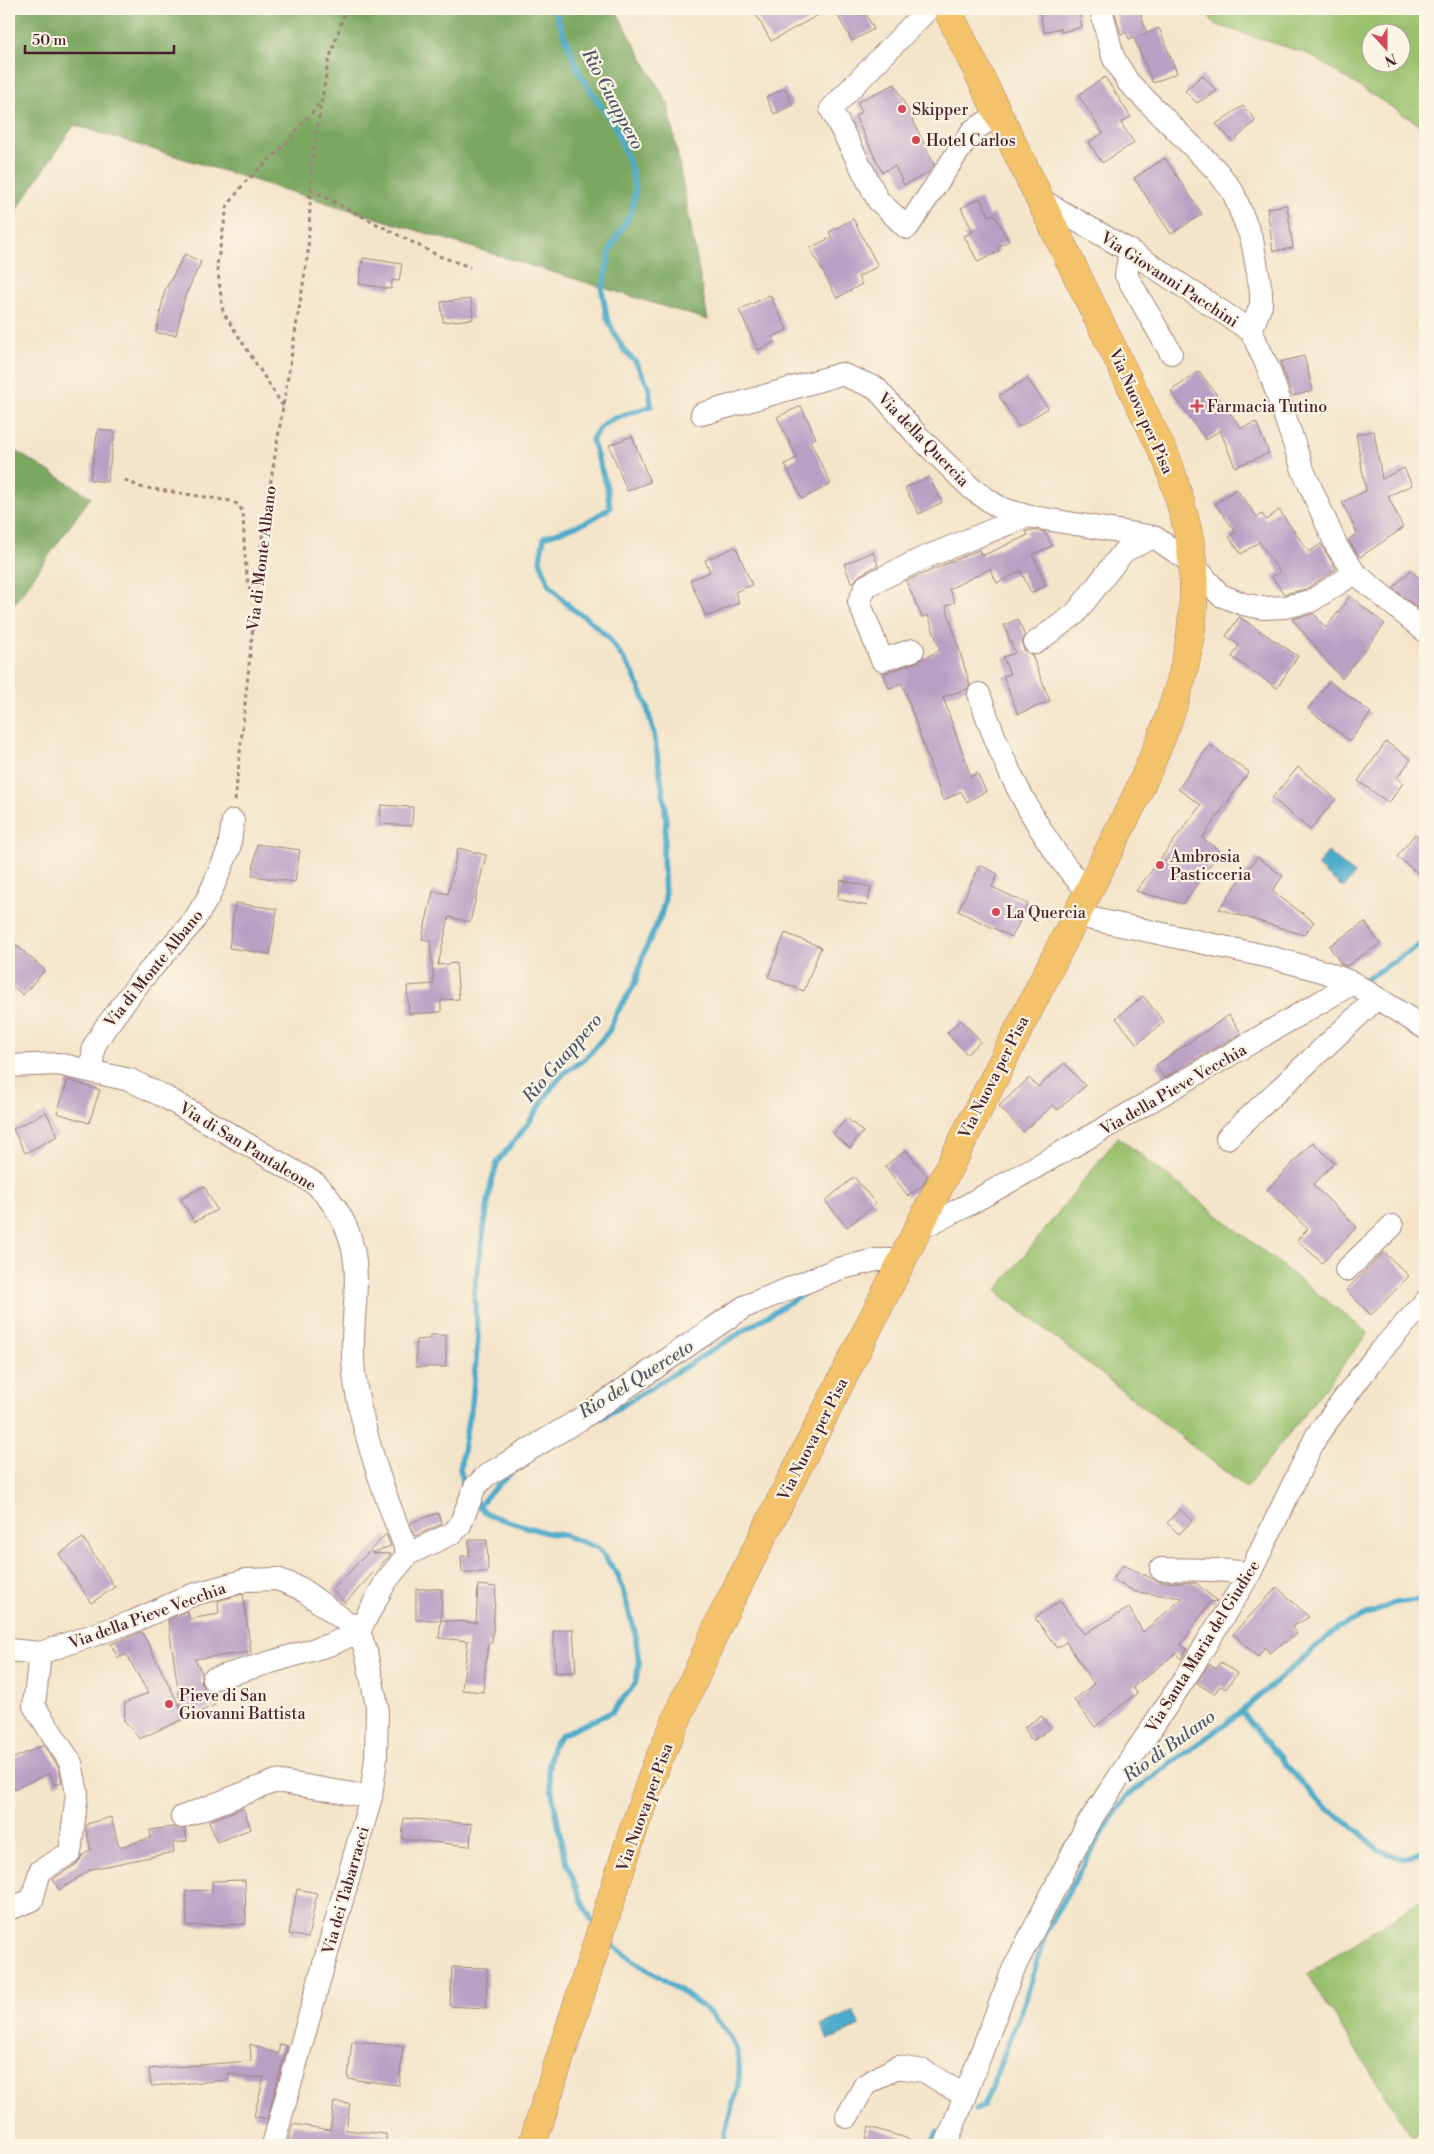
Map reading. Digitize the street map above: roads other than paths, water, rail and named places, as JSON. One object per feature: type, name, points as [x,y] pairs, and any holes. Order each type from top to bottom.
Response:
[{"type":"main road","name":"Via Nuova per Pisa","points":[[532,2145],[634,1828],[656,1766],[720,1621],[1138,792],[1165,733],[1186,668],[1194,610],[1192,563],[1185,516],[1168,462],[947,9]]},
{"type":"street","points":[[928,9],[831,109],[878,200],[907,228],[972,131],[999,114]]},
{"type":"street","points":[[1101,9],[1113,57],[1128,82],[1217,171],[1233,192],[1252,240],[1261,291],[1261,305],[1251,331]]},
{"type":"street","name":"Via Giovanni Pacchini","points":[[1041,200],[1130,251],[1251,331],[1269,370],[1303,470],[1337,547],[1355,573],[1425,631]]},
{"type":"street","points":[[1130,251],[1126,275],[1172,353]]},
{"type":"street","name":"Via della Quercia","points":[[702,414],[841,374],[876,388],[917,435],[972,489],[1000,508],[1027,516],[1154,537],[1192,563],[1220,595],[1242,604],[1263,608],[1285,607],[1311,601],[1355,573]]},
{"type":"street","points":[[913,650],[882,660],[859,602],[866,586],[919,560],[1027,516]]},
{"type":"street","points":[[1035,642],[1075,614],[1124,551],[1154,537]]},
{"type":"street","points":[[980,694],[1001,752],[1027,803],[1056,853],[1088,892]]},
{"type":"street","name":"Via di Monte Albano","points":[[91,1070],[94,1046],[105,1028],[142,979],[193,922],[209,896],[229,849],[233,821]]},
{"type":"street","points":[[1074,916],[1270,957],[1325,972],[1353,983],[1425,1028]]},
{"type":"street","name":"Via della Pieve Vecchia","points":[[916,1230],[962,1208],[1082,1141],[1353,983]]},
{"type":"street","points":[[1227,1138],[1377,998]]},
{"type":"street","name":"Via di San Pantaleone","points":[[9,1066],[58,1064],[130,1080],[165,1097],[316,1184],[333,1201],[344,1218],[353,1244],[356,1284],[354,1360],[360,1408],[391,1509],[408,1554]]},
{"type":"street","points":[[1346,1270],[1392,1226]]},
{"type":"street","points":[[212,1679],[332,1644],[359,1632],[386,1581],[408,1554],[453,1533],[460,1525],[471,1496],[500,1465],[582,1418],[744,1307],[838,1269],[876,1260],[902,1260]]},
{"type":"street","name":"Via Santa Maria del Giudice","points":[[946,2145],[1013,1970],[1087,1825],[1187,1675],[1250,1573],[1317,1435],[1379,1352],[1425,1302]]},
{"type":"street","points":[[1161,1569],[1250,1573]]},
{"type":"street","name":"Via della Pieve Vecchia","points":[[9,1650],[40,1653],[132,1622],[192,1595],[246,1580],[276,1580],[300,1588],[359,1632]]},
{"type":"street","name":"Via dei Tabarracci","points":[[273,2145],[371,1797],[376,1758],[377,1706],[359,1632]]},
{"type":"street","points":[[9,1909],[32,1900],[40,1871],[70,1853],[77,1793],[71,1763],[34,1706],[40,1653]]},
{"type":"street","points":[[182,1818],[276,1781],[371,1797]]},
{"type":"street","points":[[847,2118],[865,2085],[897,2067],[924,2071],[965,2096]]},
{"type":"water","points":[[1328,852],[1355,874],[1343,888],[1317,866]]},
{"type":"water","points":[[853,2011],[860,2026],[828,2040],[821,2025]]},
{"type":"waterway","name":"Rio Guappero","points":[[468,1492],[464,1486],[460,1469],[472,1404],[478,1337],[474,1293],[491,1183],[498,1161],[528,1124],[552,1087],[565,1072],[585,1059],[609,1031],[616,1014],[635,984],[643,955],[661,915],[665,898],[663,854],[666,823],[665,807],[654,734],[646,703],[632,671],[608,637],[588,619],[571,608],[549,585],[540,560],[544,537],[587,522],[610,508],[607,487],[592,440],[597,431],[610,420],[651,406],[649,387],[635,361],[625,352],[607,318],[602,291],[611,247],[632,211],[635,191],[631,168],[615,127],[579,73],[554,9]]},
{"type":"waterway","name":"Rio del Querceto","points":[[1366,979],[1425,942]]},
{"type":"waterway","name":"Rio del Querceto","points":[[602,1418],[803,1294]]},
{"type":"waterway","name":"Rio del Querceto","points":[[479,1507],[486,1497],[511,1473]]},
{"type":"waterway","name":"Rio Guappero","points":[[475,1501],[488,1515],[547,1533],[563,1535],[598,1548],[618,1575],[635,1632],[639,1664],[635,1684],[612,1712],[561,1735],[552,1747],[548,1771],[564,1855],[581,1900],[593,1922]]},
{"type":"waterway","name":"Rio di Bulano","points":[[976,2110],[982,2107],[987,2098],[1027,1995],[1046,1931],[1100,1836],[1127,1796],[1241,1712],[1338,1628],[1394,1603],[1425,1599]]},
{"type":"waterway","name":"Rio di Bulano","points":[[1241,1712],[1318,1802],[1357,1830],[1379,1850],[1403,1859],[1425,1852]]},
{"type":"waterway","name":"Rio Guappero","points":[[612,1944],[707,2010],[723,2026],[734,2044],[739,2063],[738,2084],[723,2145]]},
{"type":"waterway","name":"Rio di Bulano","points":[[931,2145],[937,2132]]},
{"type":"place","name":"Skipper","points":[[902,109]]},
{"type":"place","name":"Hotel Carlos","points":[[916,140]]},
{"type":"place","name":"Farmacia Tutino","points":[[1197,406]]},
{"type":"place","name":"Ambrosia Pasticceria","points":[[1160,865]]},
{"type":"place","name":"La Quercia","points":[[996,912]]},
{"type":"place","name":"Pieve di San Giovanni Battista","points":[[169,1704]]}]
